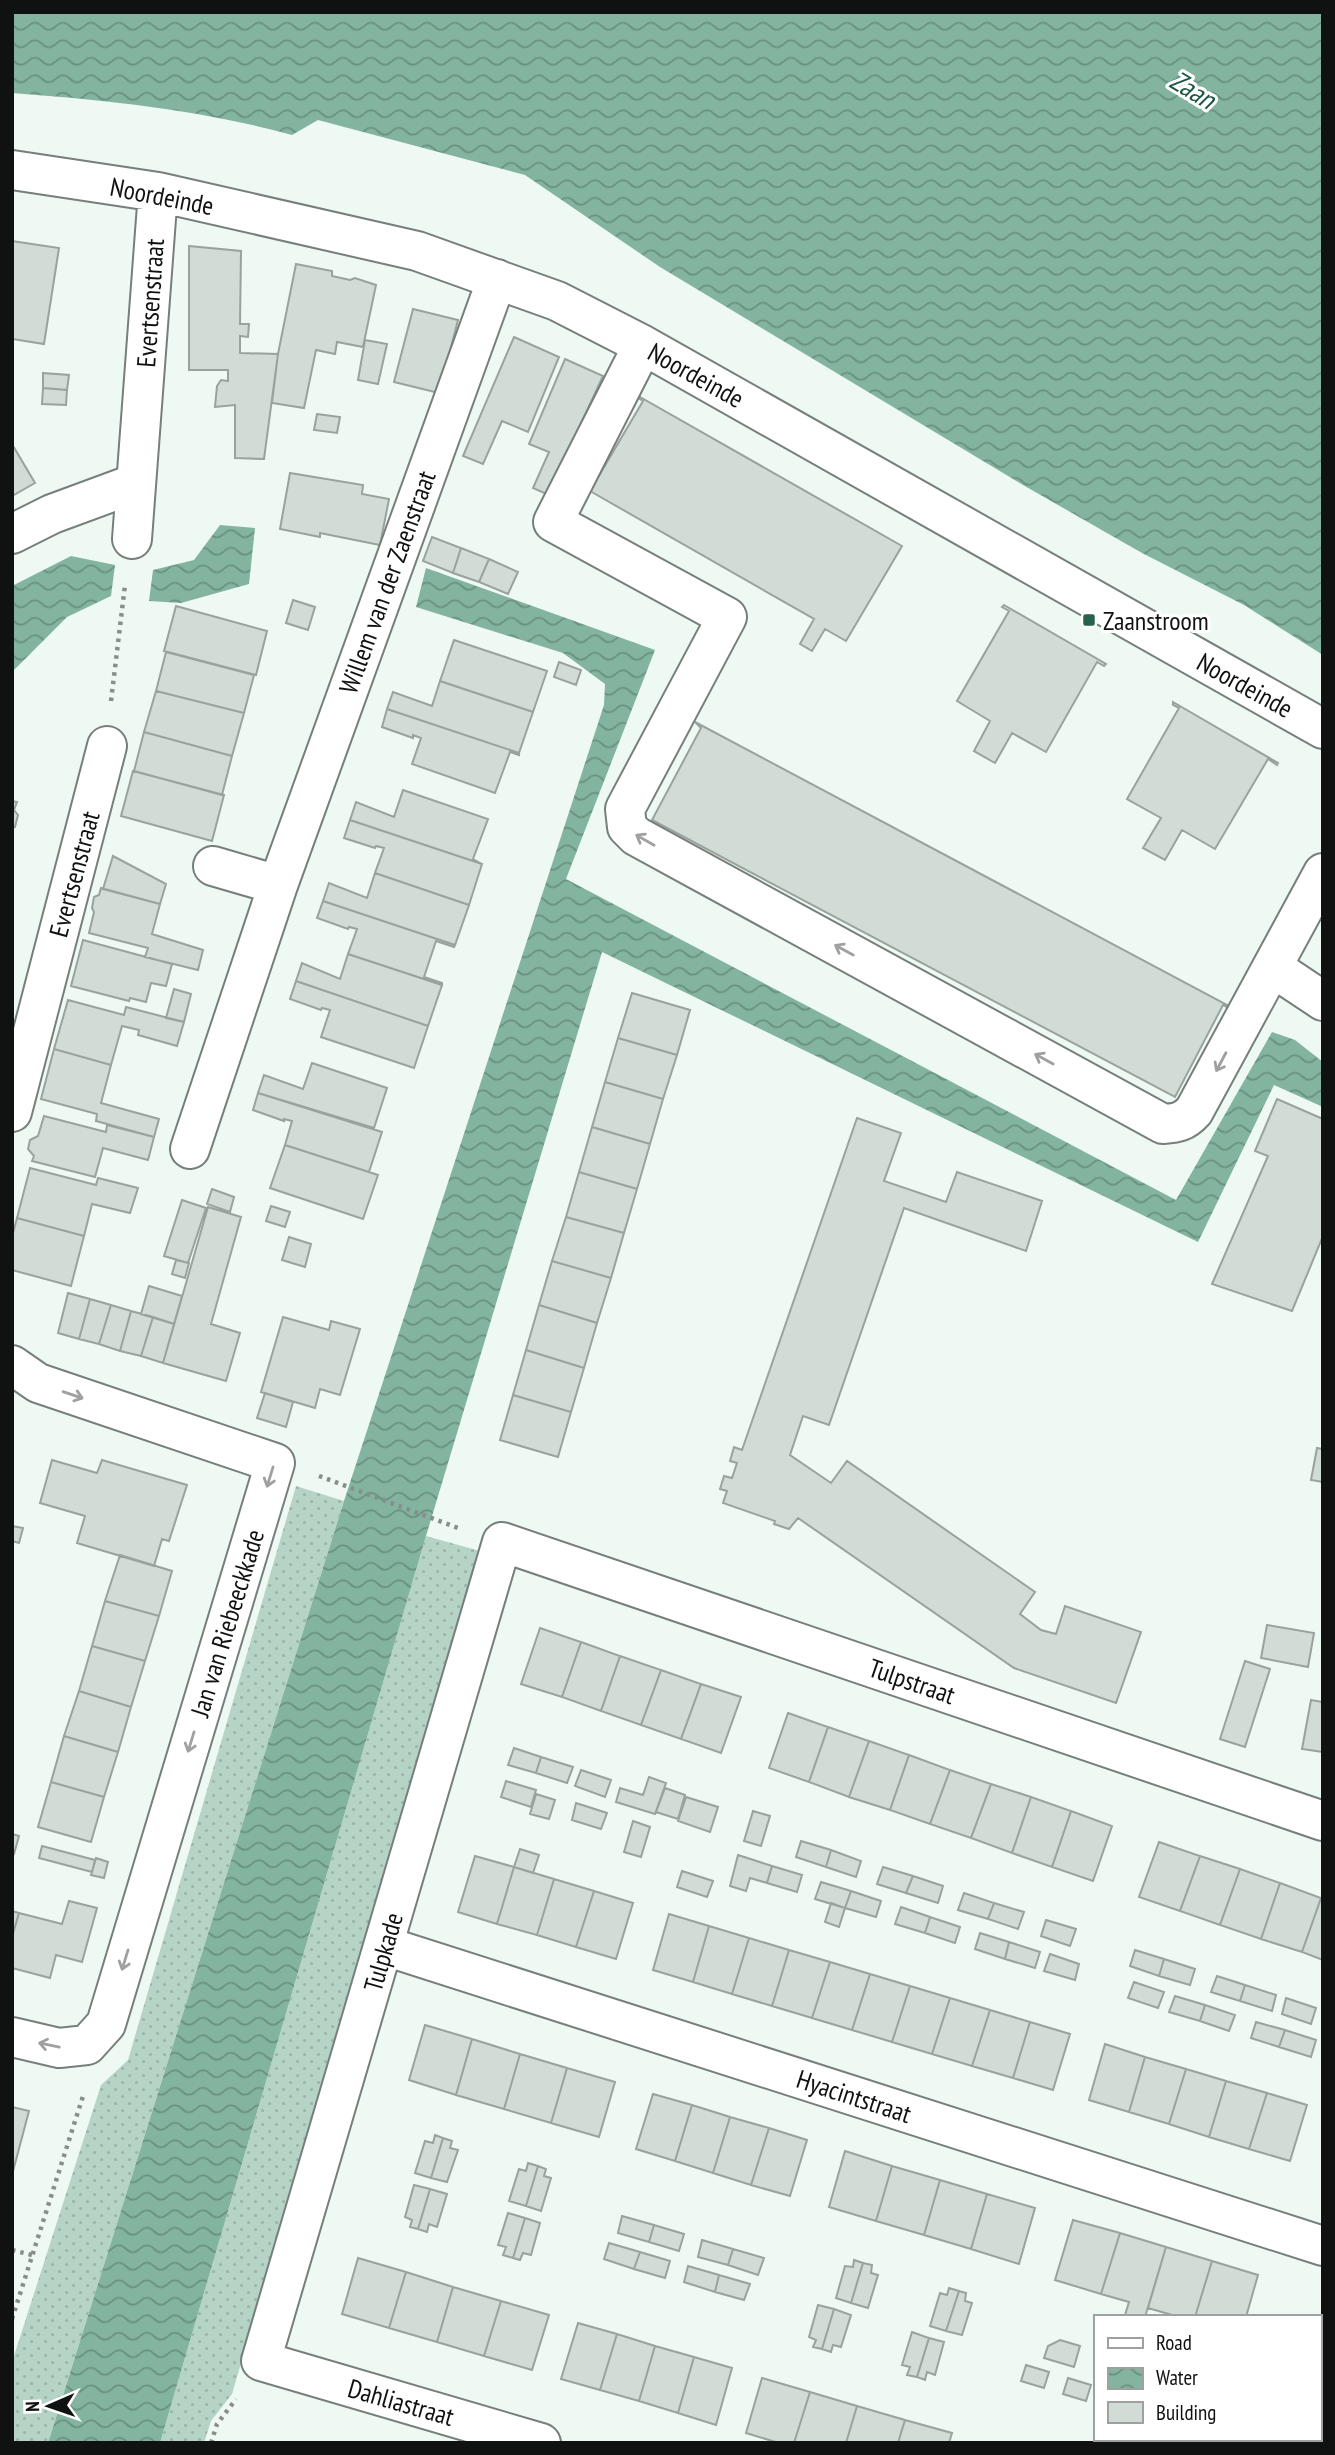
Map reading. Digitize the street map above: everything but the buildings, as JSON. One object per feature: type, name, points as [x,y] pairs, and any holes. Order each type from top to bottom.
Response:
[{"type":"street","name":"Noordeinde","points":[[12,170],[158,192],[417,251],[557,301],[643,345],[1323,729]]},
{"type":"street","name":"Evertsenstraat","points":[[132,539],[158,192]]},
{"type":"street","name":"Willem van der Zaenstraat","points":[[190,1149],[278,885],[497,279]]},
{"type":"street","points":[[643,345],[553,522],[727,617],[625,809],[627,827],[636,836],[1163,1124],[1186,1120],[1194,1111],[1323,873]]},
{"type":"street","points":[[12,534],[52,514],[136,483]]},
{"type":"street","name":"Evertsenstraat","points":[[12,1112],[107,746]]},
{"type":"street","points":[[213,866],[278,885]]},
{"type":"street","points":[[1272,967],[1323,1001]]},
{"type":"street","name":"Jan van Riebeeckkade","points":[[12,1365],[38,1383],[275,1463],[106,2024],[87,2045]]},
{"type":"street","name":"Tulpstraat","points":[[502,1542],[1323,1821]]},
{"type":"street","name":"Tulpkade","points":[[261,2361],[502,1542]]},
{"type":"street","name":"Hyacintstraat","points":[[384,1946],[1323,2246]]},
{"type":"street","points":[[12,2037],[60,2048],[87,2045]]},
{"type":"street","name":"Dahliastraat","points":[[261,2361],[541,2443]]},
{"type":"path","points":[[107,746],[118,633]]},
{"type":"path","points":[[313,1474],[440,1522]]},
{"type":"path","points":[[12,2319],[85,2090],[87,2045]]},
{"type":"path","points":[[12,2250],[32,2255]]},
{"type":"shaded area","points":[[296,1486],[344,1501],[48,2443],[12,2443],[12,2362],[101,2085],[128,2060]]},
{"type":"shaded area","points":[[426,1536],[480,1551],[232,2394],[211,2421],[204,2443],[160,2443]]},
{"type":"water","name":"Zaan","points":[[12,12],[1323,12],[1323,655],[1244,605],[1142,553],[1023,485],[660,267],[525,175],[318,120],[292,135],[224,119],[154,107],[12,93]]},
{"type":"water","points":[[220,525],[255,528],[249,584],[181,603],[149,601],[153,570],[194,560]]},
{"type":"water","points":[[71,556],[115,565],[111,596],[67,617],[12,672],[12,586]]},
{"type":"water","points":[[426,568],[655,650],[566,879],[1176,1200],[1272,1032],[1295,1040],[1323,1062],[1323,1107],[1274,1085],[1198,1242],[602,952],[426,1536],[160,2443],[48,2443],[344,1501],[604,705],[605,684],[563,653],[416,607]]},
{"type":"place","name":"Zaanstroom","points":[[1089,620]]}]
